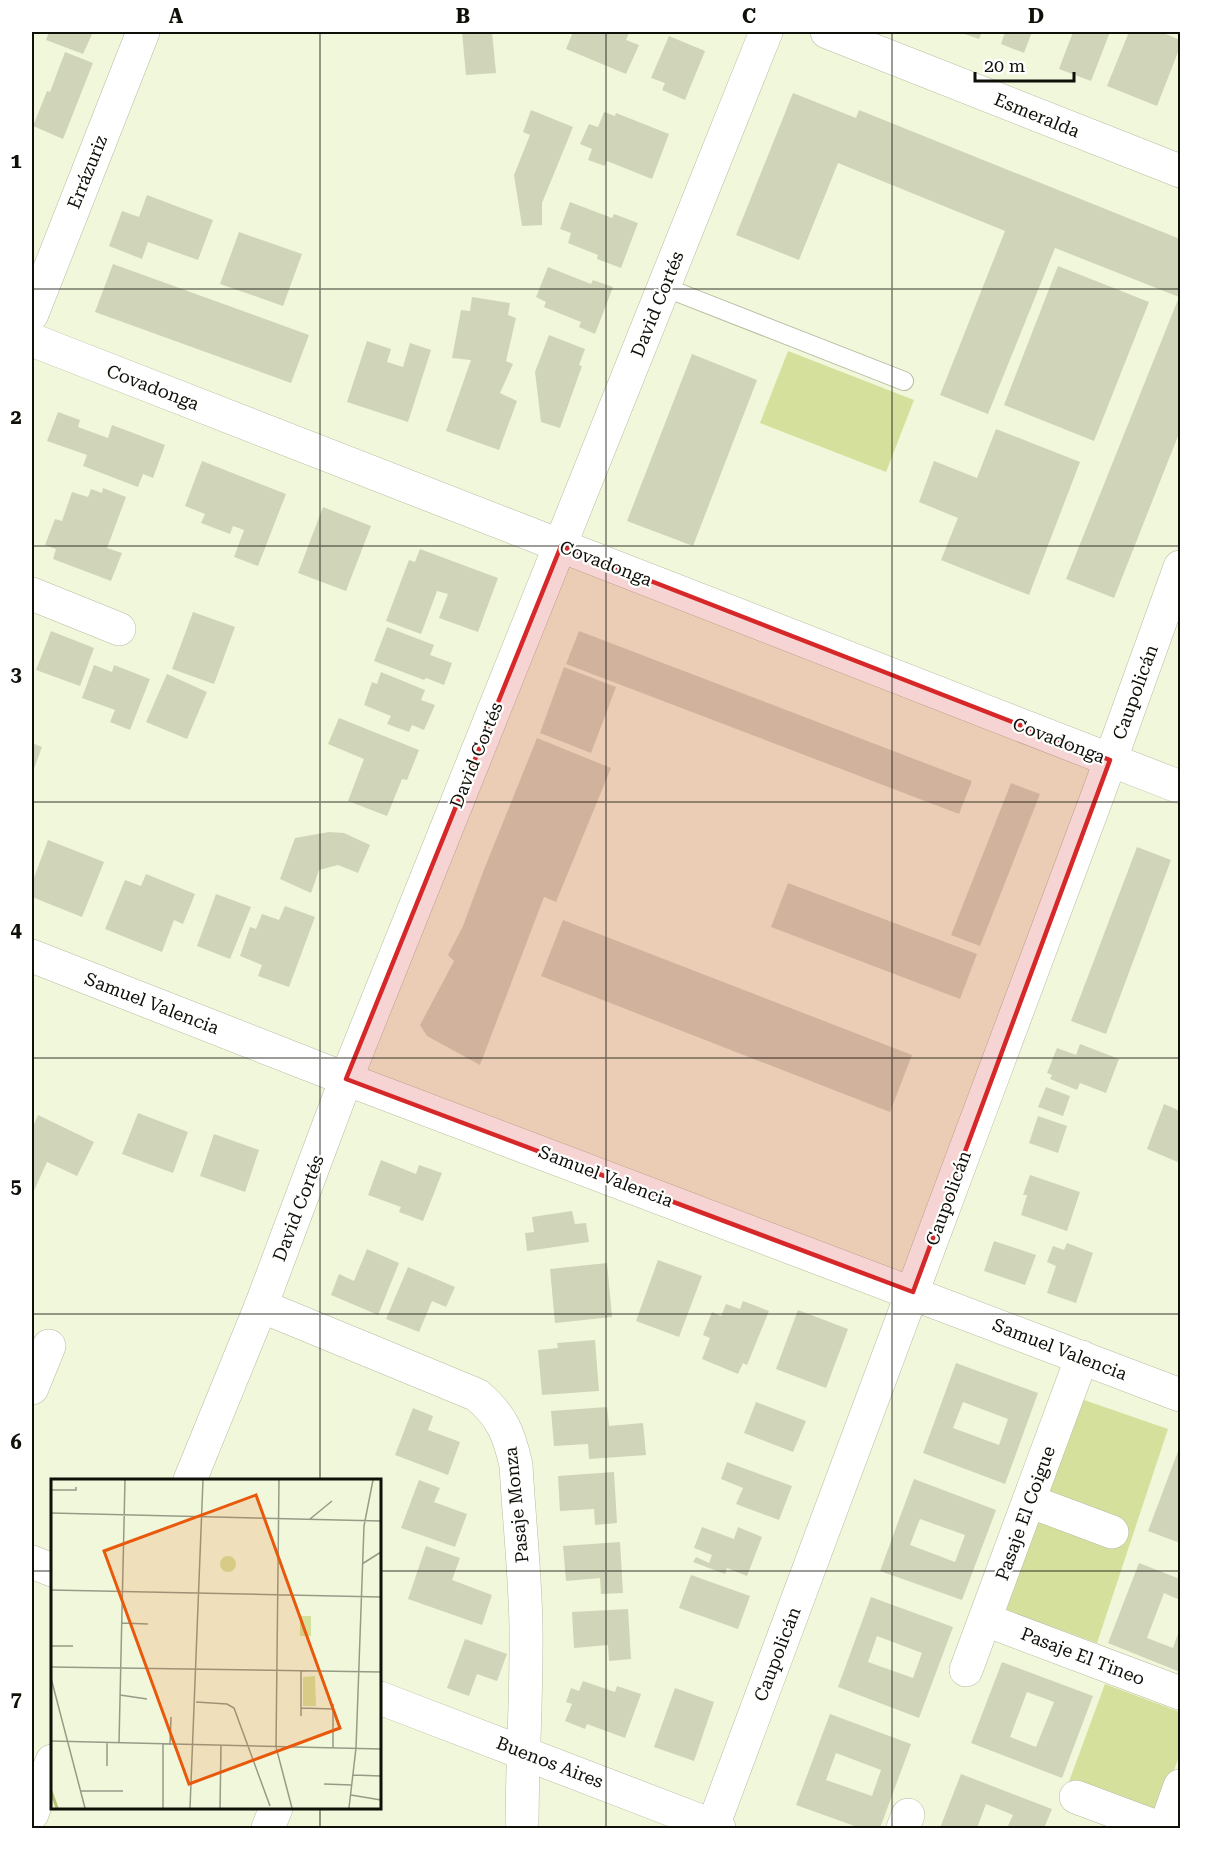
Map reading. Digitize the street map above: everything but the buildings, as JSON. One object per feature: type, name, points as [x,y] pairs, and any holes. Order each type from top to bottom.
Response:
[{"type":"street","name":"Errázuriz","points":[[32,314],[143,32]]},
{"type":"street","name":"David Cortés","points":[[190,1479],[261,1306],[346,1079],[766,32]]},
{"type":"street","name":"Esmeralda","points":[[826,32],[1180,171]]},
{"type":"street","name":"Covadonga","points":[[32,340],[1180,787]]},
{"type":"street","name":"Caupolicán","points":[[715,1828],[1180,567]]},
{"type":"street","points":[[32,594],[119,629]]},
{"type":"street","name":"Samuel Valencia","points":[[32,956],[346,1079],[1180,1395]]},
{"type":"street","name":"Pasaje Monza","points":[[261,1306],[477,1395],[492,1408],[503,1423],[511,1442],[516,1465],[525,1611],[526,1690],[522,1751],[522,1828]]},
{"type":"street","points":[[32,1388],[49,1346]]},
{"type":"street","name":"Pasaje El Coigue","points":[[966,1670],[1082,1357]]},
{"type":"street","points":[[1029,1501],[1112,1532]]},
{"type":"street","points":[[32,1562],[51,1570]]},
{"type":"street","name":"Pasaje El Tineo","points":[[986,1620],[1180,1693]]},
{"type":"street","name":"Buenos Aires","points":[[381,1698],[522,1751],[715,1828]]},
{"type":"street","points":[[32,1814],[51,1764]]},
{"type":"street","points":[[1165,1828],[1180,1786]]},
{"type":"street","points":[[1076,1797],[1159,1828]]},
{"type":"street","points":[[268,1828],[276,1809]]},
{"type":"lane","points":[[664,287],[904,381]]},
{"type":"highlighted area","points":[[561,546],[1110,760],[913,1292],[346,1079]]},
{"type":"green space","points":[[788,351],[914,400],[886,472],[760,423]]},
{"type":"green space","points":[[1081,1399],[1168,1429],[1097,1643],[1004,1609]]},
{"type":"green space","points":[[1105,1684],[1180,1712],[1180,1753],[1158,1818],[1067,1787]]}]
